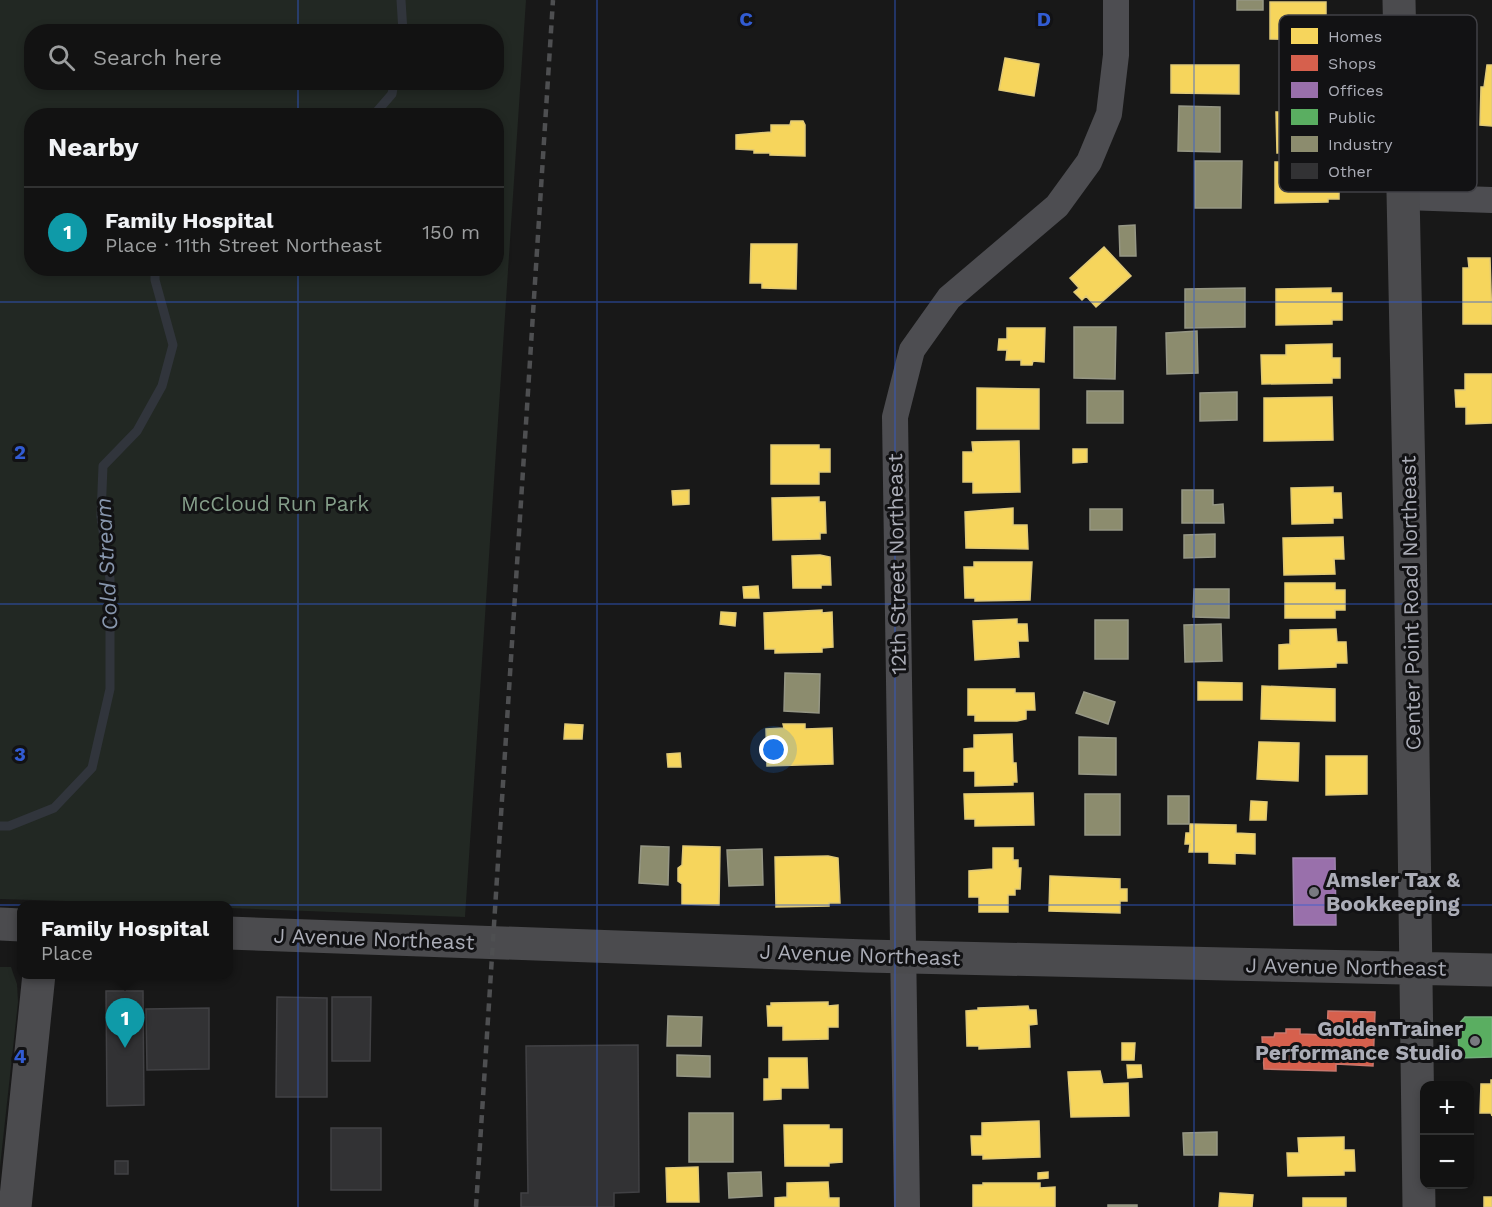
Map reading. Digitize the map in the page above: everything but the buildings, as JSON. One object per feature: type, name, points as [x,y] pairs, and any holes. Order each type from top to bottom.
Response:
[{"type":"street","name":"12th Street Northeast","points":[[908,1207],[895,417],[912,350],[949,298],[1057,206],[1089,162],[1109,114],[1116,55],[1116,0]]},
{"type":"street","name":"Center Point Road Northeast","points":[[1399,0],[1399,15]]},
{"type":"street","name":"Center Point Road Northeast","points":[[1404,192],[1419,1207]]},
{"type":"street","points":[[1404,197],[1492,200]]},
{"type":"street","points":[[0,924],[17,925]]},
{"type":"street","name":"J Avenue Northeast","points":[[233,933],[903,957],[1492,970]]},
{"type":"street","points":[[15,1207],[39,979]]},
{"type":"green space","name":"McCloud Run Park","points":[[0,0],[526,0],[465,917],[233,908],[233,901],[0,899]]},
{"type":"green space","points":[[0,967],[11,967],[17,984],[18,1002],[0,1167]]},
{"type":"waterway","name":"Cold Stream","points":[[401,0],[402,24]]},
{"type":"waterway","name":"Cold Stream","points":[[380,108],[393,90]]},
{"type":"waterway","name":"Cold Stream","points":[[0,826],[9,826],[54,808],[92,768],[110,689],[110,579],[101,516],[103,466],[137,431],[162,386],[173,345],[155,276]]},
{"type":"railway","points":[[476,1207],[553,0]]},
{"type":"place","name":"Amsler Tax & Bookkeeping","points":[[1314,892]]},
{"type":"place","name":"GoldenTrainer Performance Studio","points":[[1475,1041]]},
{"type":"place","name":"Family Hospital","points":[[125,1048]]}]
